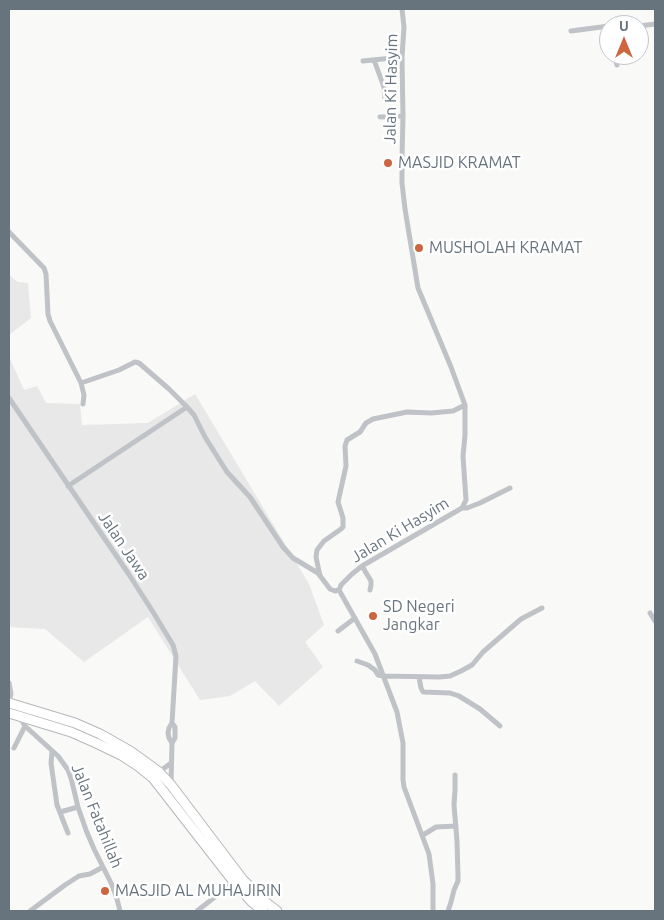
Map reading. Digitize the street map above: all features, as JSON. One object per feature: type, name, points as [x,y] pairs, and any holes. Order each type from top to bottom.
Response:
[{"type":"highway","points":[[9,702],[75,723],[100,734],[130,751],[234,882],[263,911]]},
{"type":"highway","points":[[9,713],[72,732],[159,772],[243,880],[277,911]]},
{"type":"street","name":"Jalan Ki Hasyim","points":[[339,590],[341,585],[362,566],[462,508],[466,500],[463,456],[465,405],[416,281],[405,209],[402,183],[402,57],[404,27],[402,9]]},
{"type":"street","points":[[571,31],[599,28]]},
{"type":"street","points":[[363,61],[402,57]]},
{"type":"street","points":[[374,60],[384,87],[385,100]]},
{"type":"street","points":[[380,116],[403,116]]},
{"type":"street","points":[[9,232],[44,268],[50,321],[80,383],[84,395],[83,404]]},
{"type":"street","points":[[80,383],[137,362],[187,407],[227,472],[250,497],[282,547],[294,558],[318,573],[330,588],[335,591],[339,590],[375,654],[397,712],[403,743],[404,787],[428,854],[432,876],[433,911]]},
{"type":"street","name":"Jalan Jawa","points":[[9,398],[128,573],[173,645],[176,656],[172,723],[175,727],[175,738],[172,743],[171,785]]},
{"type":"street","points":[[320,576],[316,557],[317,550],[324,541],[343,527],[343,518],[338,502],[346,466],[345,446],[347,440],[360,432],[366,423],[373,419],[407,412],[431,413],[453,411],[465,405]]},
{"type":"street","points":[[68,486],[187,407]]},
{"type":"street","points":[[462,508],[480,503],[510,488]]},
{"type":"street","points":[[362,566],[371,581],[370,590]]},
{"type":"street","points":[[357,661],[368,665],[378,675],[383,676],[444,677],[456,674],[472,665],[483,652],[521,619],[542,608]]},
{"type":"street","points":[[650,613],[655,622]]},
{"type":"street","points":[[338,631],[355,618]]},
{"type":"street","points":[[419,677],[421,688],[424,692],[450,693],[459,696],[500,726]]},
{"type":"street","points":[[9,683],[11,694],[9,702]]},
{"type":"street","name":"Jalan Fatahillah","points":[[18,716],[25,726],[60,759],[70,774],[78,807],[91,842],[110,879],[120,911]]},
{"type":"street","points":[[14,748],[25,726]]},
{"type":"street","points":[[52,752],[52,775],[57,805],[68,833]]},
{"type":"street","points":[[159,772],[171,763]]},
{"type":"street","points":[[448,911],[458,881],[454,805],[455,775]]},
{"type":"street","points":[[60,812],[78,807]]},
{"type":"street","points":[[423,836],[436,827],[456,826]]},
{"type":"street","points":[[30,911],[64,885],[79,876],[103,867]]},
{"type":"street","points":[[86,874],[89,881]]},
{"type":"street","points":[[196,911],[234,882]]},
{"type":"shaded area","points":[[9,275],[18,282],[28,283],[31,318],[9,335]]},
{"type":"shaded area","points":[[9,356],[24,390],[37,386],[46,403],[80,404],[82,425],[148,423],[195,394],[309,584],[324,625],[305,642],[323,667],[279,706],[255,681],[230,696],[200,700],[148,617],[84,662],[45,629],[9,627]]},
{"type":"place","name":"MASJID KRAMAT","points":[[388,163]]},
{"type":"place","name":"MUSHOLAH KRAMAT","points":[[419,248]]},
{"type":"place","name":"SD Negeri Jangkar","points":[[373,616]]},
{"type":"place","name":"MASJID AL MUHAJIRIN","points":[[105,891]]}]
